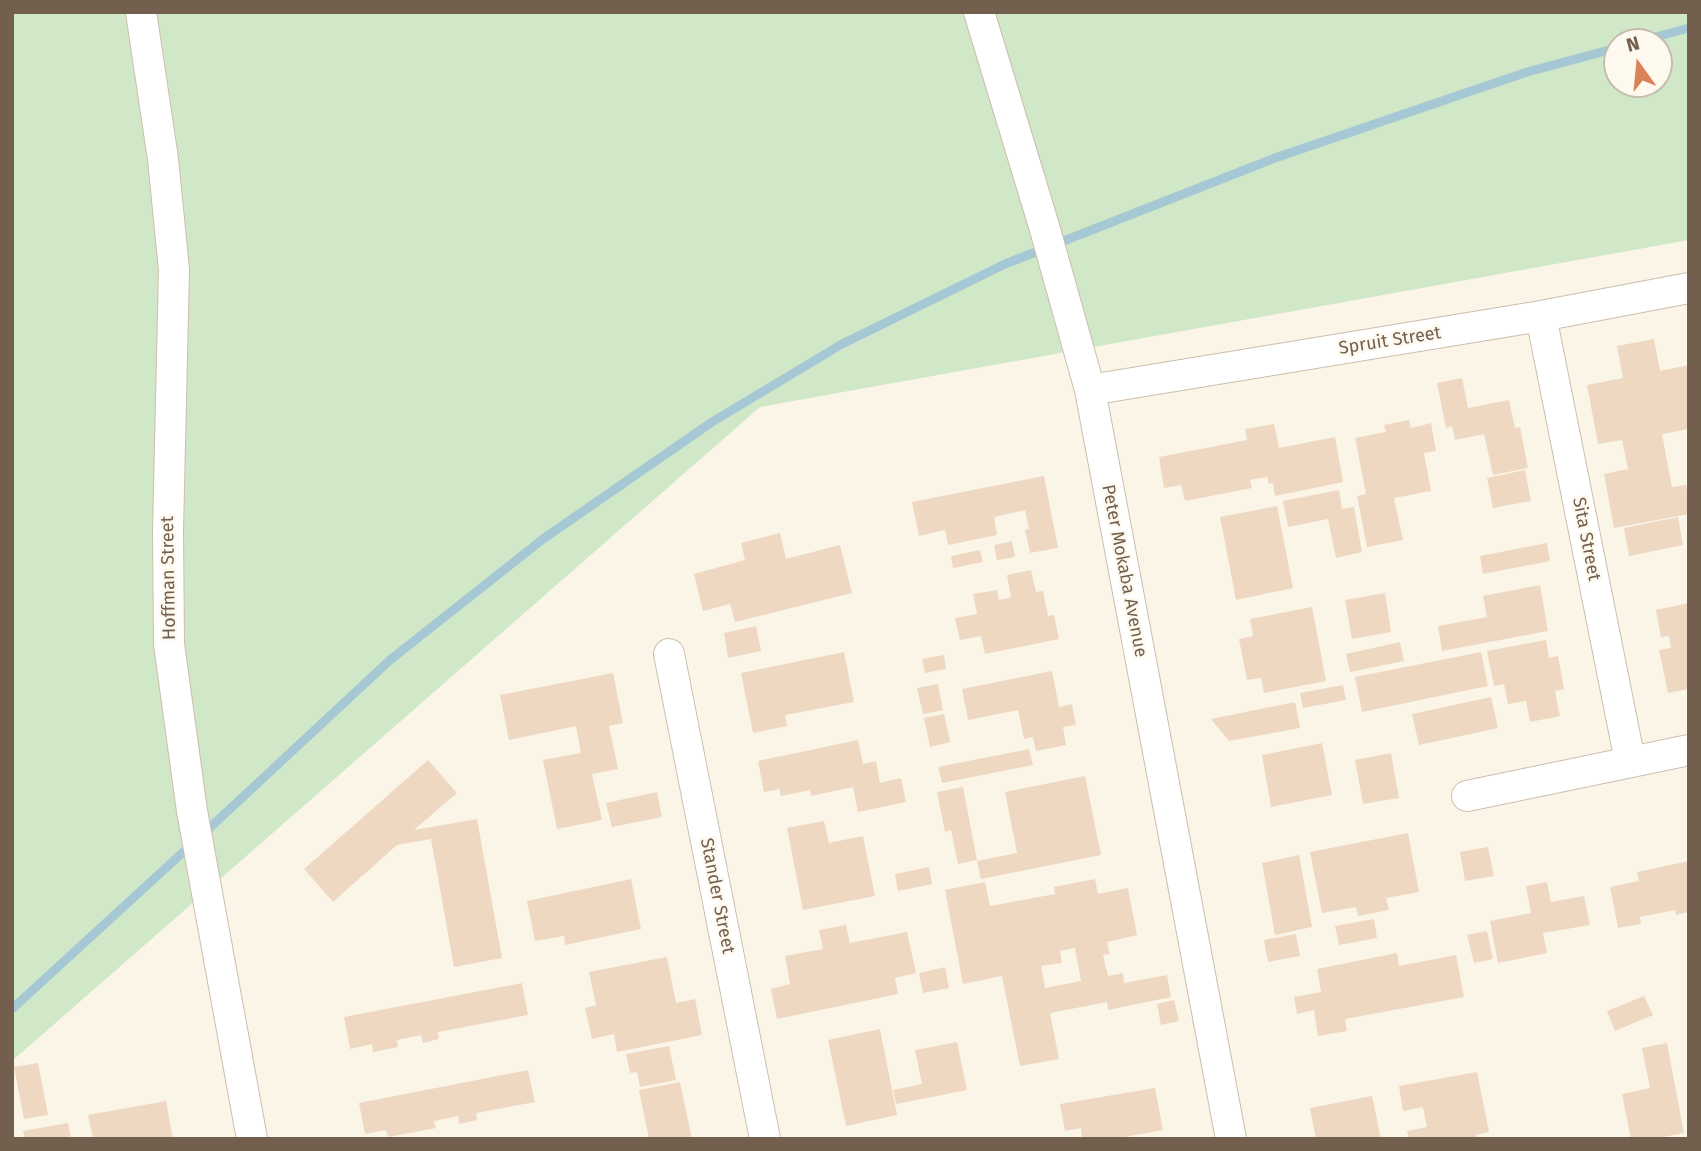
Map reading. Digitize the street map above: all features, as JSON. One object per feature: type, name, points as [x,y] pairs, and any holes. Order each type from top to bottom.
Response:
[{"type":"street","name":"Hoffman Street","points":[[141,12],[163,159],[174,270],[167,531],[169,644],[192,811],[252,1139]]},
{"type":"street","name":"Peter Mokaba Avenue","points":[[979,12],[1090,390],[1231,1139]]},
{"type":"street","name":"Spruit Street","points":[[1090,390],[1541,316],[1689,288]]},
{"type":"street","name":"Sita Street","points":[[1541,316],[1630,761]]},
{"type":"street","name":"Stander Street","points":[[669,654],[765,1139]]},
{"type":"street","points":[[1467,796],[1689,750]]},
{"type":"green space","points":[[12,12],[1689,12],[1689,240],[760,407],[12,1061]]},
{"type":"building","points":[[1654,339],[1660,371],[1689,365],[1689,429],[1662,434],[1672,487],[1686,485],[1689,514],[1614,528],[1604,474],[1628,469],[1622,440],[1598,444],[1587,385],[1623,378],[1617,346]]},
{"type":"building","points":[[1462,378],[1468,408],[1509,400],[1515,428],[1520,427],[1528,468],[1493,475],[1484,434],[1455,440],[1452,426],[1446,428],[1437,383]]},
{"type":"building","points":[[1409,420],[1411,428],[1431,423],[1436,451],[1424,453],[1431,491],[1394,498],[1403,540],[1367,547],[1357,496],[1366,494],[1355,438],[1386,432],[1384,425]]},
{"type":"building","points":[[1274,424],[1279,448],[1335,437],[1343,482],[1275,496],[1273,483],[1269,484],[1267,477],[1250,480],[1252,488],[1185,501],[1181,485],[1164,488],[1159,457],[1247,440],[1245,429]]},
{"type":"building","points":[[1525,470],[1531,501],[1493,508],[1487,478]]},
{"type":"building","points":[[1044,476],[1058,548],[1030,553],[1025,530],[1029,529],[1025,510],[994,517],[997,535],[948,545],[945,530],[919,536],[912,502]]},
{"type":"building","points":[[1339,490],[1342,509],[1354,507],[1362,552],[1336,558],[1328,519],[1288,527],[1283,501]]},
{"type":"building","points":[[1277,506],[1293,588],[1236,600],[1220,517]]},
{"type":"building","points":[[1678,517],[1683,545],[1629,556],[1624,528]]},
{"type":"building","points":[[780,533],[786,559],[840,545],[852,593],[735,622],[730,604],[703,611],[694,574],[745,560],[741,543]]},
{"type":"building","points":[[1012,541],[1015,557],[997,560],[994,545]]},
{"type":"building","points":[[1547,543],[1550,561],[1483,574],[1480,556]]},
{"type":"building","points":[[980,550],[983,562],[953,568],[951,556]]},
{"type":"building","points":[[1031,570],[1036,592],[1043,591],[1048,616],[1054,615],[1059,639],[985,654],[981,636],[960,640],[955,618],[977,614],[973,594],[997,590],[999,600],[1011,597],[1007,575]]},
{"type":"building","points":[[1540,585],[1548,631],[1442,651],[1438,626],[1487,617],[1483,596]]},
{"type":"building","points":[[1385,593],[1391,632],[1352,639],[1345,600]]},
{"type":"building","points":[[1689,603],[1689,689],[1668,693],[1659,650],[1671,648],[1669,636],[1661,637],[1656,610]]},
{"type":"building","points":[[1312,607],[1326,681],[1264,693],[1261,678],[1247,680],[1239,639],[1253,636],[1250,619]]},
{"type":"building","points":[[756,626],[761,651],[728,658],[724,633]]},
{"type":"building","points":[[1546,640],[1549,658],[1558,656],[1564,689],[1555,691],[1560,716],[1530,722],[1526,701],[1508,704],[1504,684],[1494,686],[1487,651]]},
{"type":"building","points":[[1400,642],[1404,661],[1350,672],[1346,654]]},
{"type":"building","points":[[844,652],[854,702],[785,715],[787,726],[753,733],[741,673]]},
{"type":"building","points":[[1481,652],[1488,686],[1362,712],[1355,677]]},
{"type":"building","points":[[944,655],[946,669],[925,673],[922,659]]},
{"type":"building","points":[[1052,671],[1059,707],[1072,704],[1076,725],[1063,727],[1066,745],[1036,751],[1033,737],[1024,739],[1018,710],[968,720],[962,689]]},
{"type":"building","points":[[613,673],[623,723],[609,726],[618,769],[592,774],[602,820],[557,829],[543,760],[581,753],[576,726],[509,740],[500,695]]},
{"type":"building","points":[[938,684],[943,710],[923,714],[917,688]]},
{"type":"building","points":[[1343,685],[1346,700],[1303,708],[1300,693]]},
{"type":"building","points":[[1491,697],[1498,728],[1419,745],[1412,714]]},
{"type":"building","points":[[1295,702],[1300,728],[1229,741],[1211,719]]},
{"type":"building","points":[[944,714],[950,742],[930,747],[924,718]]},
{"type":"building","points":[[858,740],[863,764],[876,761],[880,783],[901,778],[906,802],[858,812],[853,787],[811,796],[810,790],[781,796],[779,789],[764,792],[758,761]]},
{"type":"building","points":[[1322,743],[1332,795],[1271,807],[1262,755]]},
{"type":"building","points":[[1029,749],[1033,765],[942,783],[938,767]]},
{"type":"building","points":[[1391,753],[1399,798],[1363,804],[1355,760]]},
{"type":"building","points":[[428,760],[457,793],[414,830],[477,819],[502,958],[454,967],[431,839],[397,845],[333,902],[304,869]]},
{"type":"building","points":[[1085,776],[1101,855],[981,879],[977,861],[1017,853],[1005,792]]},
{"type":"building","points":[[963,787],[977,860],[958,864],[951,830],[945,832],[937,792]]},
{"type":"building","points":[[657,792],[662,817],[612,827],[606,803]]},
{"type":"building","points":[[824,821],[829,843],[863,836],[875,896],[803,910],[787,828]]},
{"type":"building","points":[[1408,833],[1419,892],[1386,898],[1389,910],[1358,916],[1356,907],[1322,913],[1310,852]]},
{"type":"building","points":[[1488,847],[1494,876],[1465,881],[1460,852]]},
{"type":"building","points":[[1299,855],[1312,927],[1275,935],[1262,863]]},
{"type":"building","points":[[1689,861],[1689,912],[1676,915],[1675,910],[1640,917],[1641,924],[1618,928],[1610,887],[1639,881],[1637,872]]},
{"type":"building","points":[[929,867],[932,884],[898,891],[895,874]]},
{"type":"building","points":[[631,879],[641,929],[565,945],[564,936],[535,941],[527,901]]},
{"type":"building","points":[[1095,879],[1098,894],[1128,888],[1137,935],[1107,942],[1110,954],[1103,955],[1108,976],[1123,973],[1124,983],[1167,975],[1171,997],[1108,1010],[1107,1002],[1050,1013],[1059,1059],[1020,1066],[1002,976],[963,984],[945,890],[985,882],[990,906],[1055,894],[1054,887]],"holes":[[[1075,948],[1081,981],[1045,988],[1041,966],[1062,963],[1060,951]]]},
{"type":"building","points":[[1547,882],[1551,902],[1584,896],[1590,925],[1543,933],[1547,953],[1498,963],[1490,921],[1531,913],[1526,886]]},
{"type":"building","points":[[1374,919],[1377,938],[1339,945],[1335,926]]},
{"type":"building","points":[[846,925],[850,943],[907,932],[916,973],[895,978],[898,994],[777,1019],[771,989],[790,984],[785,956],[823,949],[819,930]]},
{"type":"building","points":[[1487,931],[1493,959],[1474,963],[1467,935]]},
{"type":"building","points":[[1296,934],[1300,956],[1268,962],[1264,940]]},
{"type":"building","points":[[1397,953],[1399,966],[1456,955],[1464,997],[1345,1019],[1347,1031],[1318,1036],[1314,1010],[1297,1014],[1294,997],[1321,992],[1317,969]]},
{"type":"building","points":[[667,957],[676,1003],[695,999],[702,1035],[617,1052],[614,1034],[592,1039],[585,1008],[596,1005],[589,972]]},
{"type":"building","points":[[945,967],[949,988],[923,993],[919,973]]},
{"type":"building","points":[[522,983],[528,1015],[438,1032],[439,1039],[423,1043],[421,1035],[397,1040],[398,1047],[373,1052],[372,1044],[350,1049],[344,1017]]},
{"type":"building","points":[[1644,996],[1653,1015],[1615,1031],[1607,1011]]},
{"type":"building","points":[[1174,1000],[1179,1021],[1161,1025],[1157,1004]]},
{"type":"building","points":[[880,1029],[897,1115],[846,1126],[828,1040]]},
{"type":"building","points":[[957,1042],[967,1090],[896,1104],[893,1090],[922,1084],[915,1050]]},
{"type":"building","points":[[1667,1043],[1684,1133],[1653,1139],[1631,1139],[1622,1094],[1650,1088],[1642,1048]]},
{"type":"building","points":[[669,1046],[676,1080],[640,1087],[637,1072],[630,1073],[626,1054]]},
{"type":"building","points":[[38,1063],[48,1115],[24,1119],[14,1067]]},
{"type":"building","points":[[528,1070],[535,1102],[476,1113],[477,1120],[459,1124],[458,1116],[434,1121],[436,1128],[388,1137],[386,1130],[365,1134],[359,1103]]},
{"type":"building","points":[[1477,1072],[1489,1132],[1476,1135],[1477,1139],[1409,1139],[1407,1131],[1427,1127],[1423,1107],[1403,1111],[1399,1086]]},
{"type":"building","points":[[680,1082],[692,1139],[649,1139],[639,1090]]},
{"type":"building","points":[[1155,1088],[1163,1130],[1114,1139],[1082,1139],[1081,1128],[1065,1131],[1060,1104]]},
{"type":"building","points":[[1372,1096],[1381,1139],[1316,1139],[1310,1108]]},
{"type":"building","points":[[166,1101],[173,1139],[93,1139],[88,1115]]},
{"type":"building","points":[[68,1123],[71,1139],[25,1139],[23,1131]]},
{"type":"waterway","points":[[1673,32],[1689,28]]},
{"type":"waterway","points":[[202,835],[390,660],[543,539],[712,422],[842,344],[1005,264],[1275,158],[1527,72],[1603,52]]},
{"type":"waterway","points":[[12,1009],[192,844]]}]
